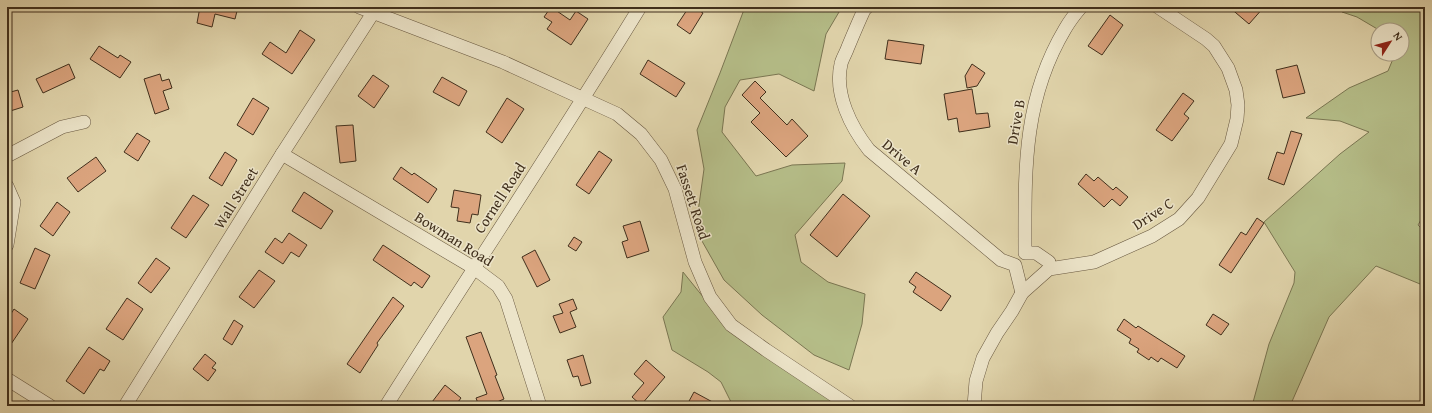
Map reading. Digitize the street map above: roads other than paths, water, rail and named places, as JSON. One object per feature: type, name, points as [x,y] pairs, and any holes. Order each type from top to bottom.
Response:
[{"type":"street","name":"Fassett Road","points":[[359,7],[375,10],[503,62],[617,114],[641,134],[662,160],[675,189],[697,268],[710,296],[731,325],[850,406]]},
{"type":"street","name":"Cornell Road","points":[[386,406],[584,99],[640,7]]},
{"type":"street","name":"Drive A","points":[[867,7],[864,10],[841,64],[840,79],[842,99],[850,121],[859,137],[869,150],[1001,260],[1015,265]]},
{"type":"street","name":"Drive B","points":[[1025,253],[1025,171],[1029,130],[1036,99],[1053,52],[1065,29],[1081,7]]},
{"type":"street","name":"Drive C","points":[[1049,268],[1094,262],[1152,236],[1179,219],[1198,198],[1231,144],[1237,119],[1238,105],[1236,90],[1228,68],[1214,46],[1206,39],[1158,7]]},
{"type":"street","name":"Wall Street","points":[[125,406],[282,154],[375,10]]},
{"type":"street","points":[[7,156],[62,127],[84,122]]},
{"type":"street","name":"Bowman Road","points":[[282,154],[474,268],[498,286],[506,299],[540,406]]},
{"type":"street","points":[[7,186],[14,202],[7,245]]},
{"type":"street","points":[[974,406],[976,381],[983,358],[1022,293],[1049,268],[1049,262],[1036,253],[1025,253],[1015,265],[1022,293]]},
{"type":"street","points":[[7,380],[50,406]]}]
